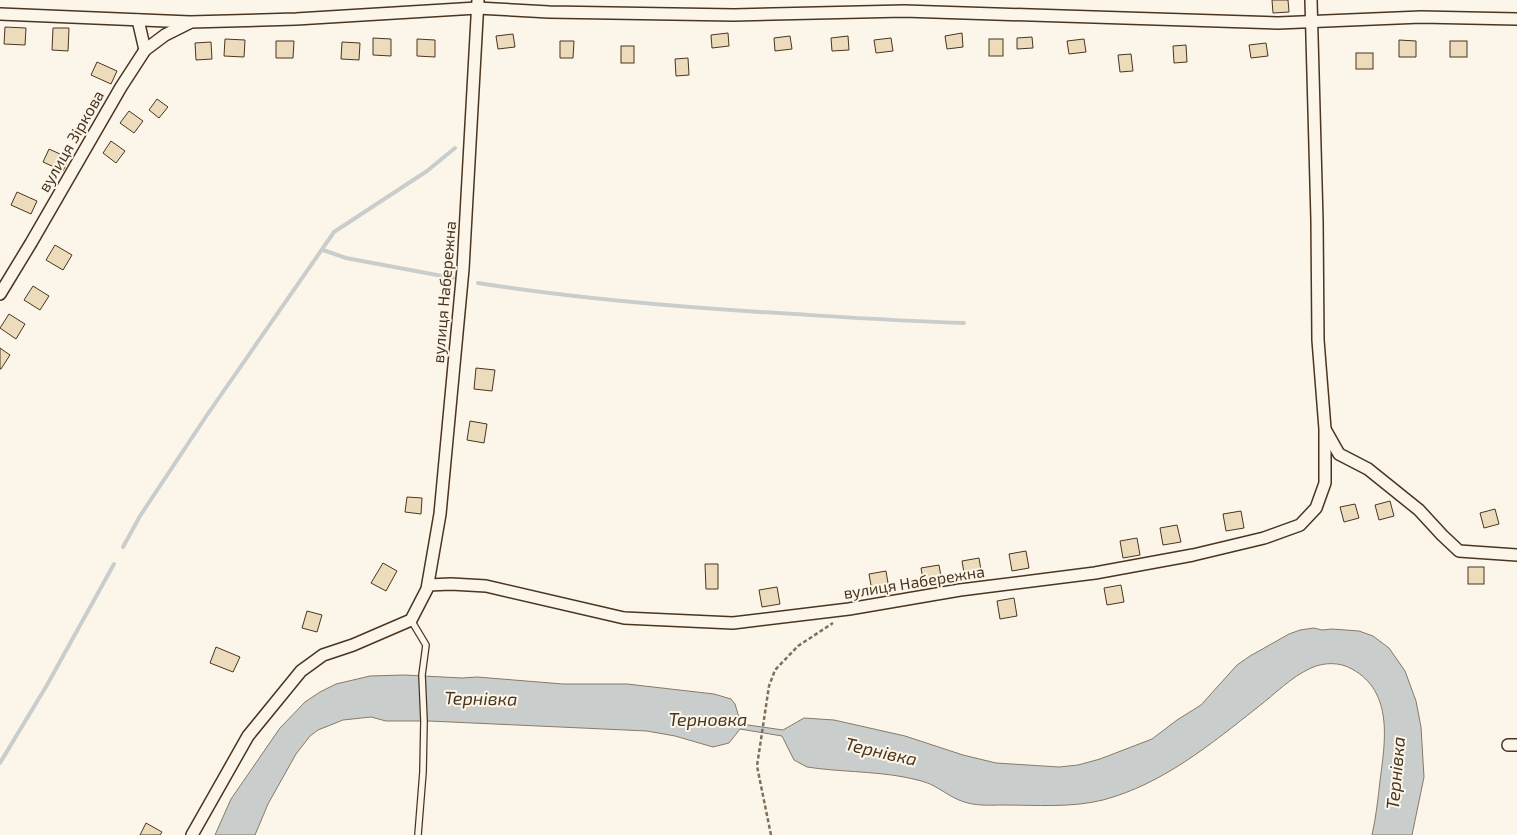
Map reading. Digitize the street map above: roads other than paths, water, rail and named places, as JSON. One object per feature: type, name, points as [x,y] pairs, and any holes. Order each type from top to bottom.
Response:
[{"type":"street","name":"вулиця Набережна","points":[[428,585],[486,586],[624,618],[733,623],[849,609],[960,590],[1096,574],[1193,555],[1264,538],[1300,525],[1316,508],[1325,483],[1325,430],[1318,340],[1318,220],[1311,21],[1312,0]]},
{"type":"street","name":"вулиця Набережна","points":[[410,620],[428,585],[440,514],[463,269],[477,4]]},
{"type":"street","points":[[0,14],[190,22],[296,19],[477,4],[549,12],[734,15],[904,11],[1278,23],[1421,17],[1517,19]]},
{"type":"street","points":[[138,20],[145,50]]},
{"type":"street","name":"вулиця Зіркова","points":[[0,294],[31,244],[121,87],[145,50],[165,35],[190,22]]},
{"type":"street","points":[[1325,430],[1340,454],[1368,469],[1412,504],[1460,552],[1517,555]]},
{"type":"street","points":[[192,835],[248,736],[301,671],[322,655],[353,645],[410,620]]},
{"type":"lane","points":[[410,620],[426,645],[422,675],[424,721],[422,790],[418,835]]},
{"type":"water","name":"Терновка","points":[[1314,628],[1359,631],[1373,636],[1389,648],[1405,671],[1416,701],[1421,727],[1424,777],[1412,835],[1372,835],[1384,750],[1384,719],[1381,704],[1375,691],[1365,679],[1352,669],[1332,664],[1316,666],[1297,676],[1222,735],[1166,773],[1125,793],[1091,803],[1053,806],[972,804],[963,802],[930,784],[915,779],[807,767],[794,760],[782,736],[740,729],[729,743],[713,747],[675,736],[647,731],[429,721],[386,721],[371,717],[343,720],[318,730],[310,736],[296,754],[268,804],[255,835],[215,835],[231,799],[280,728],[305,702],[336,684],[370,676],[477,677],[563,684],[627,684],[714,694],[731,699],[735,704],[741,724],[783,730],[804,718],[834,720],[905,736],[963,755],[996,763],[1059,767],[1078,765],[1100,759],[1152,739],[1201,705],[1237,665],[1250,656],[1289,634]]},
{"type":"waterway","points":[[123,547],[140,516],[207,415],[334,232],[427,171],[455,148]]},
{"type":"waterway","points":[[323,250],[346,258],[453,278]]},
{"type":"waterway","points":[[478,283],[583,297],[725,310],[964,323]]},
{"type":"waterway","points":[[0,763],[47,685],[114,564]]},
{"type":"water label","name":"Тернівка","points":[[481,699]]},
{"type":"water label","name":"Тернівка","points":[[881,752]]},
{"type":"water label","name":"Тернівка","points":[[1396,773]]}]
